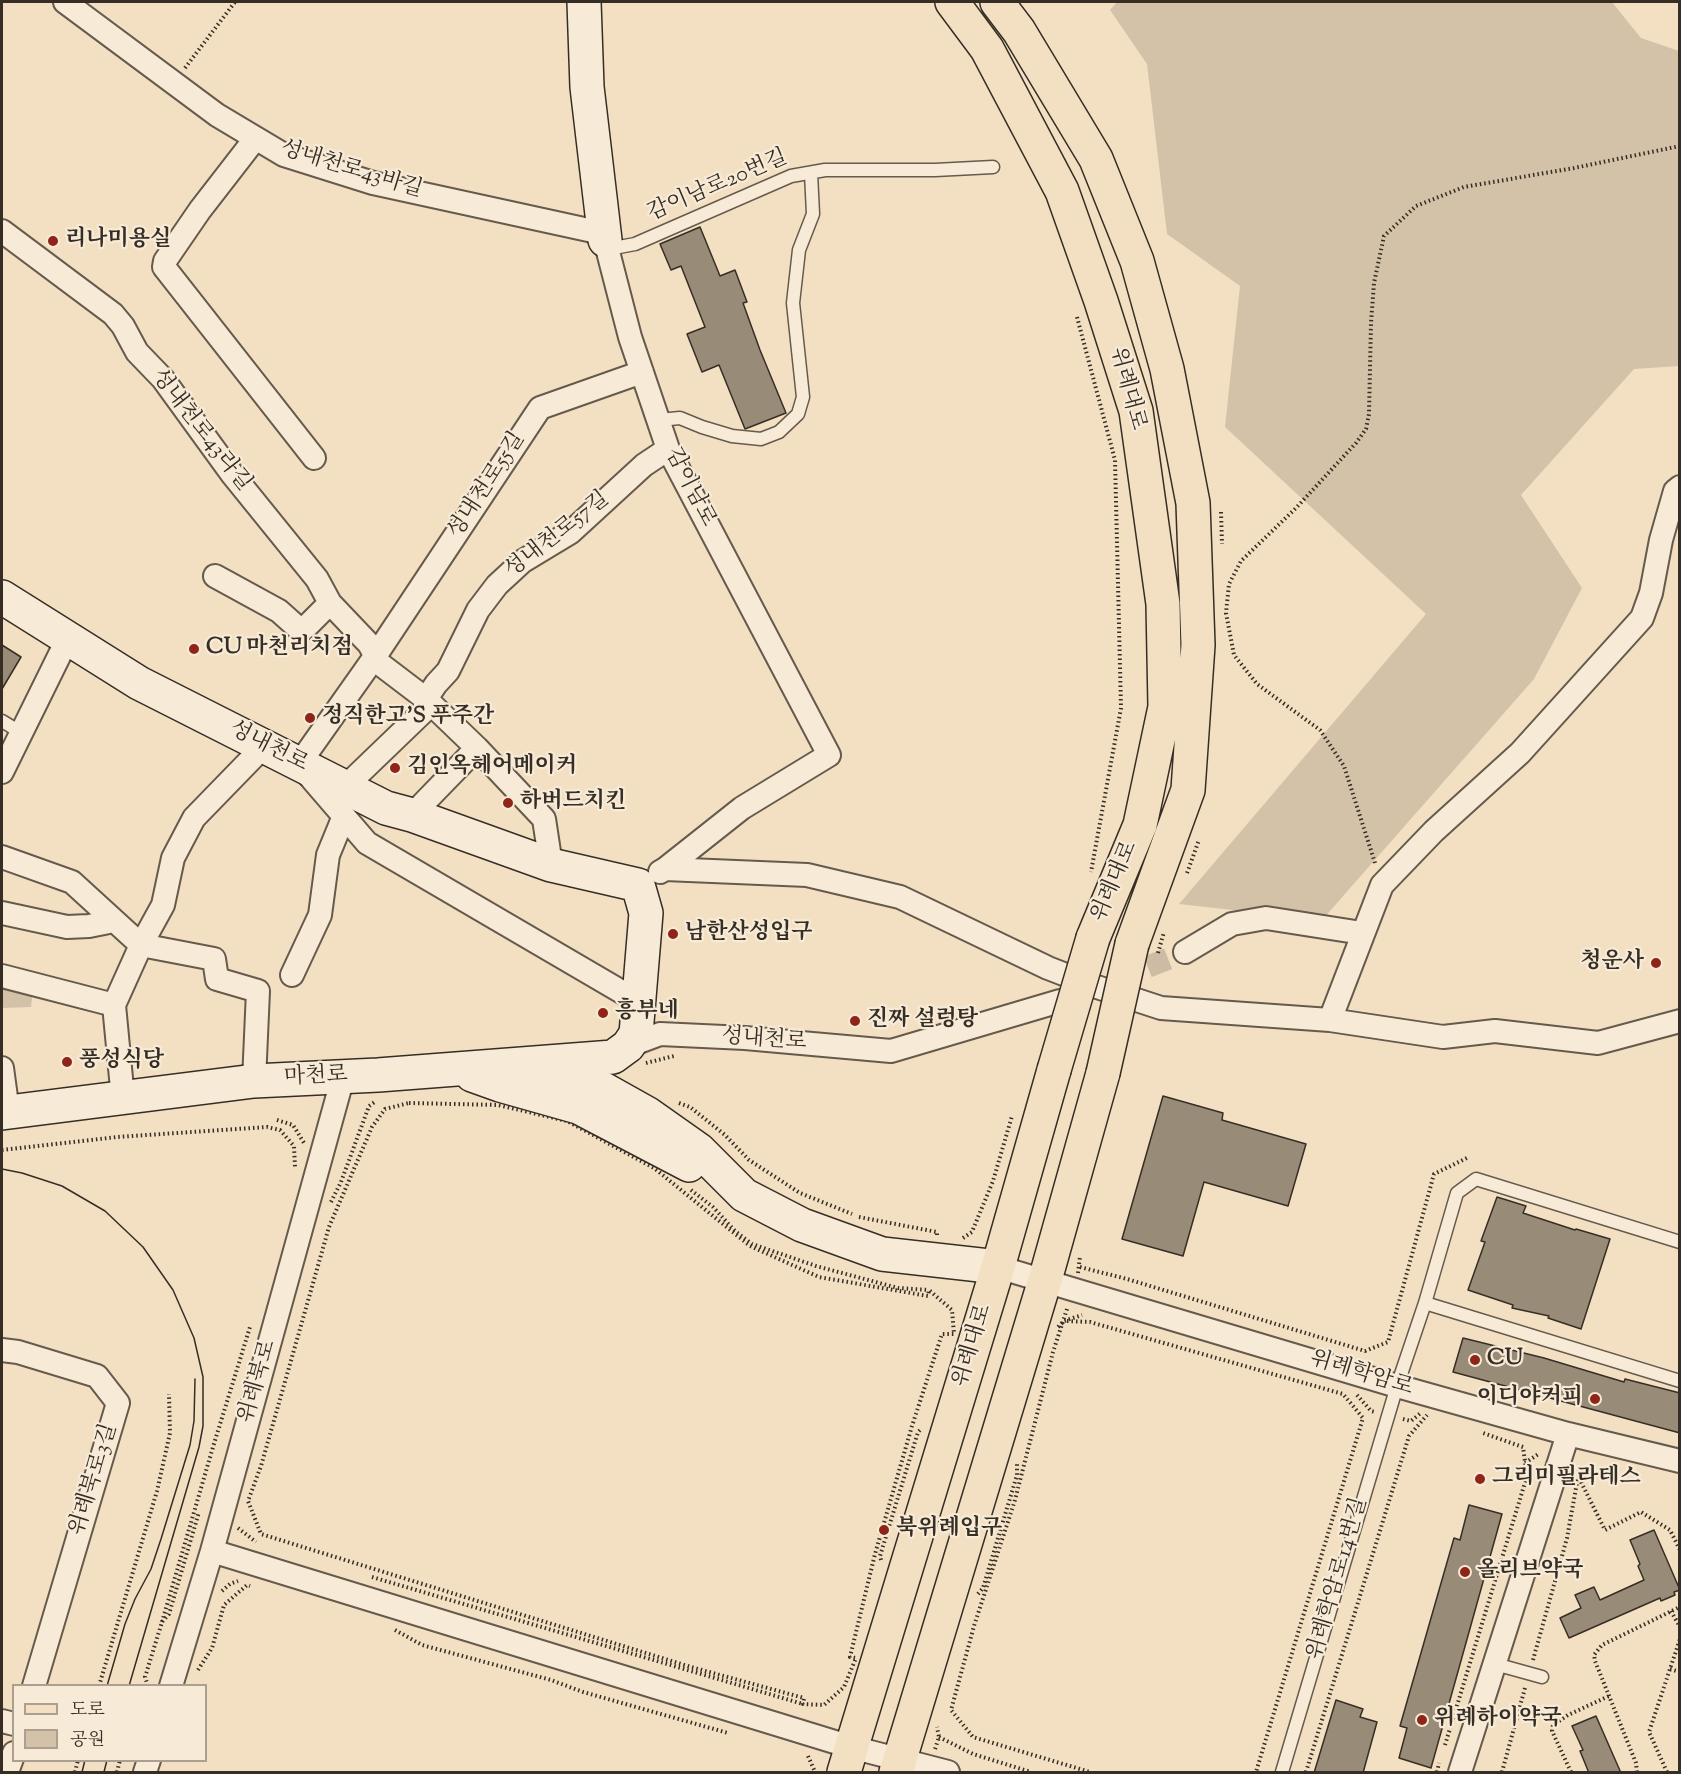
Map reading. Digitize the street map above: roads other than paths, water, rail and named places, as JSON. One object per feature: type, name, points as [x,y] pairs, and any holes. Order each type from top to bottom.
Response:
[{"type":"main road","name":"감이남로","points":[[584,2],[586,87],[605,240]]},
{"type":"main road","name":"위례대로","points":[[847,1760],[998,1267],[1093,938],[1140,825],[1165,706],[1163,604],[1136,411],[1101,301],[1062,191],[987,49],[952,2]]},
{"type":"main road","name":"위례대로","points":[[898,1766],[1045,1280],[1103,1073],[1132,944],[1188,790],[1198,645],[1193,503],[1167,369],[1137,261],[1096,159],[1019,31],[997,2]]},
{"type":"main road","name":"성내천로","points":[[2,597],[139,683],[299,764],[344,802],[386,808],[412,815],[551,865],[652,877]]},
{"type":"main road","points":[[632,1055],[636,1034],[646,913],[652,877]]},
{"type":"main road","name":"마천로","points":[[5,1112],[254,1081],[501,1067],[632,1055]]},
{"type":"main road","points":[[501,1067],[573,1072],[648,1114],[754,1186],[802,1225],[882,1254],[998,1267]]},
{"type":"main road","points":[[456,1070],[578,1107],[754,1186]]},
{"type":"street","name":"성내천로43바길","points":[[65,2],[217,115],[284,155],[373,183],[593,231],[605,240]]},
{"type":"street","points":[[255,139],[178,240],[165,261],[164,267],[314,458]]},
{"type":"street","name":"성내천로43라길","points":[[2,231],[114,314],[137,352],[163,379],[232,474],[317,579],[330,603],[364,638],[376,655]]},
{"type":"street","name":"감이남로","points":[[605,240],[630,337],[668,449],[829,755],[742,808],[652,877]]},
{"type":"street","name":"성내천로55길","points":[[299,764],[376,655],[540,408],[642,372]]},
{"type":"street","name":"성내천로57길","points":[[344,802],[424,711],[426,699],[448,671],[478,610],[497,585],[523,561],[571,532],[645,465],[668,449]]},
{"type":"street","points":[[1330,1020],[1382,885],[1434,831],[1520,753],[1642,618],[1651,593],[1661,540],[1675,490],[1680,487]]},
{"type":"street","points":[[214,576],[279,611],[298,628],[303,629],[307,626],[330,603]]},
{"type":"street","points":[[2,772],[11,727],[68,638]]},
{"type":"street","points":[[376,655],[380,664],[426,699],[477,748],[544,819],[551,865]]},
{"type":"street","points":[[123,1099],[114,1005],[141,945],[163,905],[173,858],[194,818],[264,746]]},
{"type":"street","points":[[412,815],[477,748]]},
{"type":"street","points":[[292,975],[320,915],[328,855],[344,802]]},
{"type":"street","points":[[344,802],[367,843],[639,1002]]},
{"type":"street","points":[[2,857],[72,882],[141,945],[214,958],[217,979],[258,991],[254,1081]]},
{"type":"street","name":"성내천로","points":[[652,877],[807,875],[900,897],[1048,968],[1161,1008],[1330,1020],[1443,1037],[1495,1031],[1598,1043],[1680,1021]]},
{"type":"street","points":[[2,914],[68,927],[114,921]]},
{"type":"street","points":[[1185,952],[1232,924],[1266,918],[1362,933]]},
{"type":"street","points":[[2,976],[114,1005]]},
{"type":"street","name":"성내천로","points":[[632,1055],[660,1034],[745,1038],[891,1050],[1060,1001]]},
{"type":"street","points":[[2,1068],[5,1112]]},
{"type":"street","name":"위례북로","points":[[172,1684],[212,1551],[343,1077]]},
{"type":"street","name":"위례학암로","points":[[998,1267],[1397,1386],[1568,1434],[1680,1461]]},
{"type":"street","name":"위례북로3길","points":[[2,1350],[18,1352],[97,1376],[118,1403],[35,1684]]},
{"type":"street","points":[[1460,1773],[1568,1434]]},
{"type":"street","points":[[212,1551],[847,1760],[948,1773]]},
{"type":"street","points":[[7,1773],[12,1759]]},
{"type":"lane","name":"감이남로20번길","points":[[605,240],[619,247],[635,244],[791,176],[825,170],[935,170],[993,166]]},
{"type":"lane","points":[[658,420],[680,418],[732,436],[761,439],[779,432],[798,414],[803,397],[793,303],[799,250],[813,214],[811,173]]},
{"type":"lane","name":"위례학암로14번길","points":[[1282,1773],[1457,1193],[1476,1179],[1680,1242]]},
{"type":"lane","points":[[1425,1303],[1680,1381]]},
{"type":"lane","points":[[1495,1664],[1542,1677]]},
{"type":"tunnel","points":[[1117,979],[1185,952]]},
{"type":"tram line","points":[[2,1169],[62,1186],[105,1211],[143,1247],[173,1290],[194,1338],[203,1377],[203,1426],[199,1447],[130,1684]]},
{"type":"tram line","points":[[108,1684],[125,1624],[151,1569],[190,1445],[194,1421],[195,1379]]},
{"type":"tram line","points":[[82,1772],[84,1762]]},
{"type":"tram line","points":[[104,1772],[106,1762]]},
{"type":"place","name":"리나미용실","points":[[53,241]]},
{"type":"place","name":"CU 마천리치점","points":[[194,649]]},
{"type":"place","name":"정직한고'S 푸주간","points":[[310,718]]},
{"type":"place","name":"김인옥헤어메이커","points":[[395,768]]},
{"type":"place","name":"하버드치킨","points":[[508,803]]},
{"type":"place","name":"남한산성입구","points":[[673,934]]},
{"type":"place","name":"청운사","points":[[1656,963]]},
{"type":"place","name":"흥부네","points":[[603,1013]]},
{"type":"place","name":"진짜 설렁탕","points":[[855,1021]]},
{"type":"place","name":"풍성식당","points":[[67,1062]]},
{"type":"place","name":"CU","points":[[1475,1360]]},
{"type":"place","name":"이디야커피","points":[[1595,1399]]},
{"type":"place","name":"그리미필라테스","points":[[1480,1479]]},
{"type":"place","name":"북위례입구","points":[[884,1530]]},
{"type":"place","name":"올리브약국","points":[[1465,1572]]},
{"type":"place","name":"위례하이약국","points":[[1422,1720]]}]
